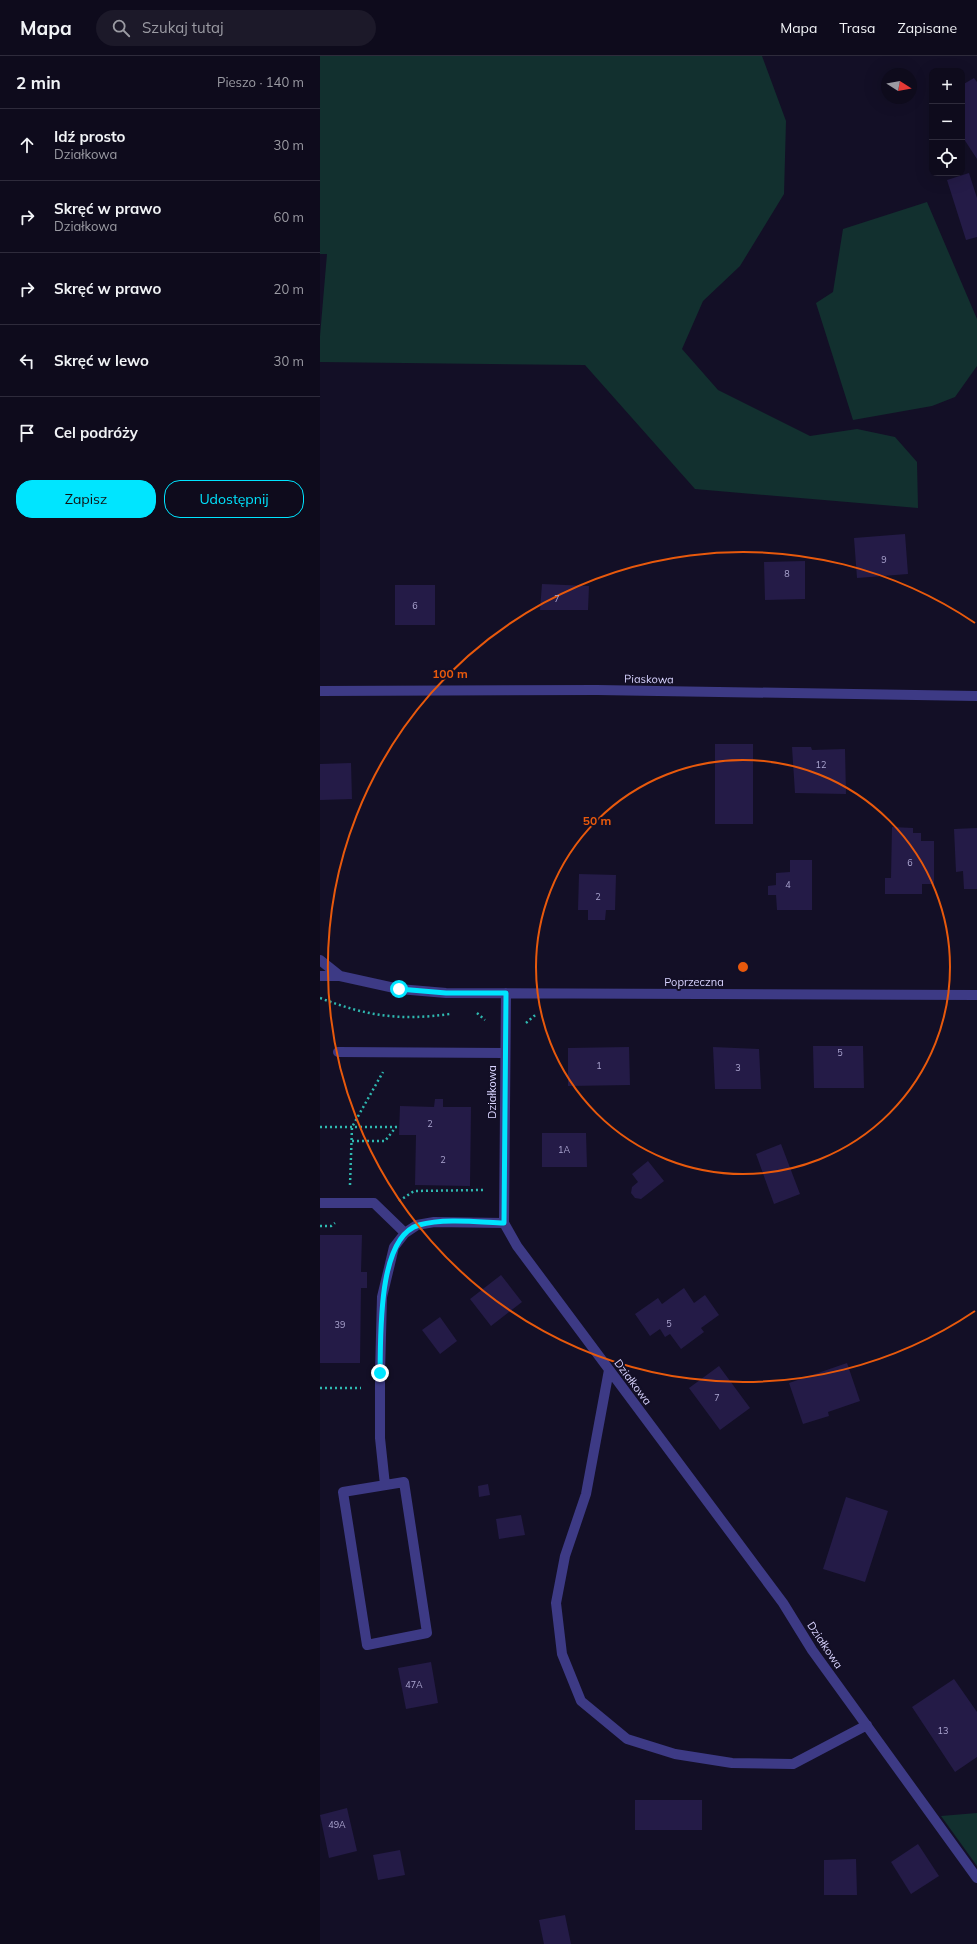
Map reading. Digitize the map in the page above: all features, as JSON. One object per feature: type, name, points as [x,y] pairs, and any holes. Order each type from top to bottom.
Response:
[{"type":"street","name":"Piaskowa","points":[[320,691],[597,690],[977,696]]},
{"type":"street","points":[[320,960],[340,976]]},
{"type":"street","points":[[320,976],[340,976],[399,989],[446,993],[506,993]]},
{"type":"street","name":"Poprzeczna","points":[[506,993],[977,995]]},
{"type":"street","name":"Działkowa","points":[[506,993],[504,1053],[504,1223],[517,1246],[784,1603],[812,1650],[977,1878]]},
{"type":"street","points":[[338,1052],[393,1054],[504,1053]]},
{"type":"street","points":[[320,1203],[374,1203],[405,1233]]},
{"type":"street","points":[[385,1485],[380,1438],[382,1297],[394,1247],[405,1233],[417,1225],[434,1222],[504,1223]]},
{"type":"street","points":[[609,1370],[586,1494],[565,1556],[556,1603],[562,1654],[581,1701],[627,1739],[675,1754],[732,1763],[793,1764],[866,1725]]},
{"type":"street","points":[[404,1482],[427,1633],[367,1645],[343,1492],[385,1485],[404,1482]]},
{"type":"path","points":[[320,998],[348,1009],[378,1016],[426,1018],[454,1014]]},
{"type":"path","points":[[475,1013],[487,1022]]},
{"type":"path","points":[[349,1203],[352,1127],[393,1054]]},
{"type":"path","points":[[320,1127],[400,1127]]},
{"type":"path","points":[[352,1141],[385,1141],[396,1127]]},
{"type":"path","points":[[384,1212],[414,1191],[504,1190]]},
{"type":"path","points":[[320,1388],[380,1388]]},
{"type":"green space","points":[[320,56],[762,56],[786,121],[784,194],[740,266],[703,301],[682,349],[718,390],[810,436],[857,429],[895,437],[917,462],[918,508],[695,489],[585,365],[320,362],[320,336],[327,254],[320,254]]},
{"type":"green space","points":[[927,202],[977,319],[977,366],[955,397],[932,406],[853,420],[816,303],[833,292],[843,229]]},
{"type":"green space","points":[[977,1813],[977,1866],[941,1816]]},
{"type":"building","points":[[974,78],[977,82],[977,159],[965,141],[965,83]]},
{"type":"building","points":[[969,173],[977,198],[977,237],[966,240],[947,180],[965,176],[965,174]]},
{"type":"building","points":[[905,534],[908,574],[857,578],[854,538]]},
{"type":"building","points":[[805,561],[805,599],[765,600],[764,562]]},
{"type":"building","points":[[542,584],[589,586],[588,610],[540,610]]},
{"type":"building","points":[[395,585],[435,585],[435,625],[395,625]]},
{"type":"building","points":[[715,744],[753,744],[753,824],[715,824]]},
{"type":"building","points":[[792,747],[811,747],[812,750],[845,749],[846,794],[795,793]]},
{"type":"building","points":[[351,763],[352,799],[320,800],[320,764]]},
{"type":"building","points":[[892,827],[913,828],[913,833],[921,833],[921,841],[934,841],[934,884],[922,884],[922,894],[885,894],[885,878],[891,878]]},
{"type":"building","points":[[977,828],[977,889],[964,889],[963,871],[956,872],[954,829]]},
{"type":"building","points":[[790,860],[812,860],[812,910],[777,910],[776,895],[768,895],[768,886],[776,885],[776,873],[790,872]]},
{"type":"building","points":[[579,874],[616,875],[615,910],[606,910],[605,920],[588,920],[588,910],[578,910]]},
{"type":"building","points":[[813,1046],[863,1046],[864,1088],[814,1088]]},
{"type":"building","points":[[629,1047],[630,1085],[568,1086],[568,1048]]},
{"type":"building","points":[[713,1047],[759,1049],[761,1089],[715,1089]]},
{"type":"building","points":[[435,1099],[443,1099],[443,1107],[471,1107],[470,1186],[415,1185],[416,1135],[399,1135],[400,1106],[434,1107]]},
{"type":"building","points":[[542,1133],[586,1133],[587,1167],[542,1167]]},
{"type":"building","points":[[781,1144],[800,1194],[774,1204],[756,1154]]},
{"type":"building","points":[[648,1161],[664,1181],[641,1199],[635,1198],[631,1193],[632,1187],[638,1182],[632,1174]]},
{"type":"building","points":[[320,1235],[362,1235],[361,1272],[367,1272],[367,1288],[361,1288],[360,1363],[320,1363]]},
{"type":"building","points":[[501,1275],[522,1302],[491,1326],[470,1299]]},
{"type":"building","points":[[684,1288],[694,1303],[705,1295],[719,1315],[701,1328],[704,1332],[681,1349],[670,1334],[665,1337],[660,1329],[650,1336],[635,1314],[658,1298],[662,1304]]},
{"type":"building","points":[[440,1317],[457,1341],[440,1354],[422,1330]]},
{"type":"building","points":[[847,1363],[860,1401],[828,1412],[829,1416],[803,1424],[789,1383]]},
{"type":"building","points":[[719,1366],[750,1408],[720,1430],[689,1388]]},
{"type":"building","points":[[488,1484],[490,1495],[479,1497],[478,1486]]},
{"type":"building","points":[[846,1497],[888,1511],[865,1582],[823,1569]]},
{"type":"building","points":[[521,1515],[525,1535],[499,1539],[496,1519]]},
{"type":"building","points":[[431,1662],[438,1703],[406,1709],[398,1668]]},
{"type":"building","points":[[954,1679],[977,1712],[977,1757],[955,1772],[912,1707]]},
{"type":"building","points":[[635,1800],[702,1800],[702,1830],[635,1830]]},
{"type":"building","points":[[347,1808],[357,1851],[329,1858],[320,1815]]},
{"type":"building","points":[[918,1844],[939,1876],[911,1894],[891,1862]]},
{"type":"building","points":[[400,1850],[405,1875],[378,1880],[373,1855]]},
{"type":"building","points":[[856,1859],[857,1895],[824,1895],[824,1860]]},
{"type":"building","points":[[565,1915],[571,1944],[544,1944],[539,1920]]},
{"type":"route","points":[[380,1373],[382,1297],[394,1247],[405,1233],[417,1225],[434,1222],[504,1223],[504,1053],[506,993],[446,993],[399,989]]}]
